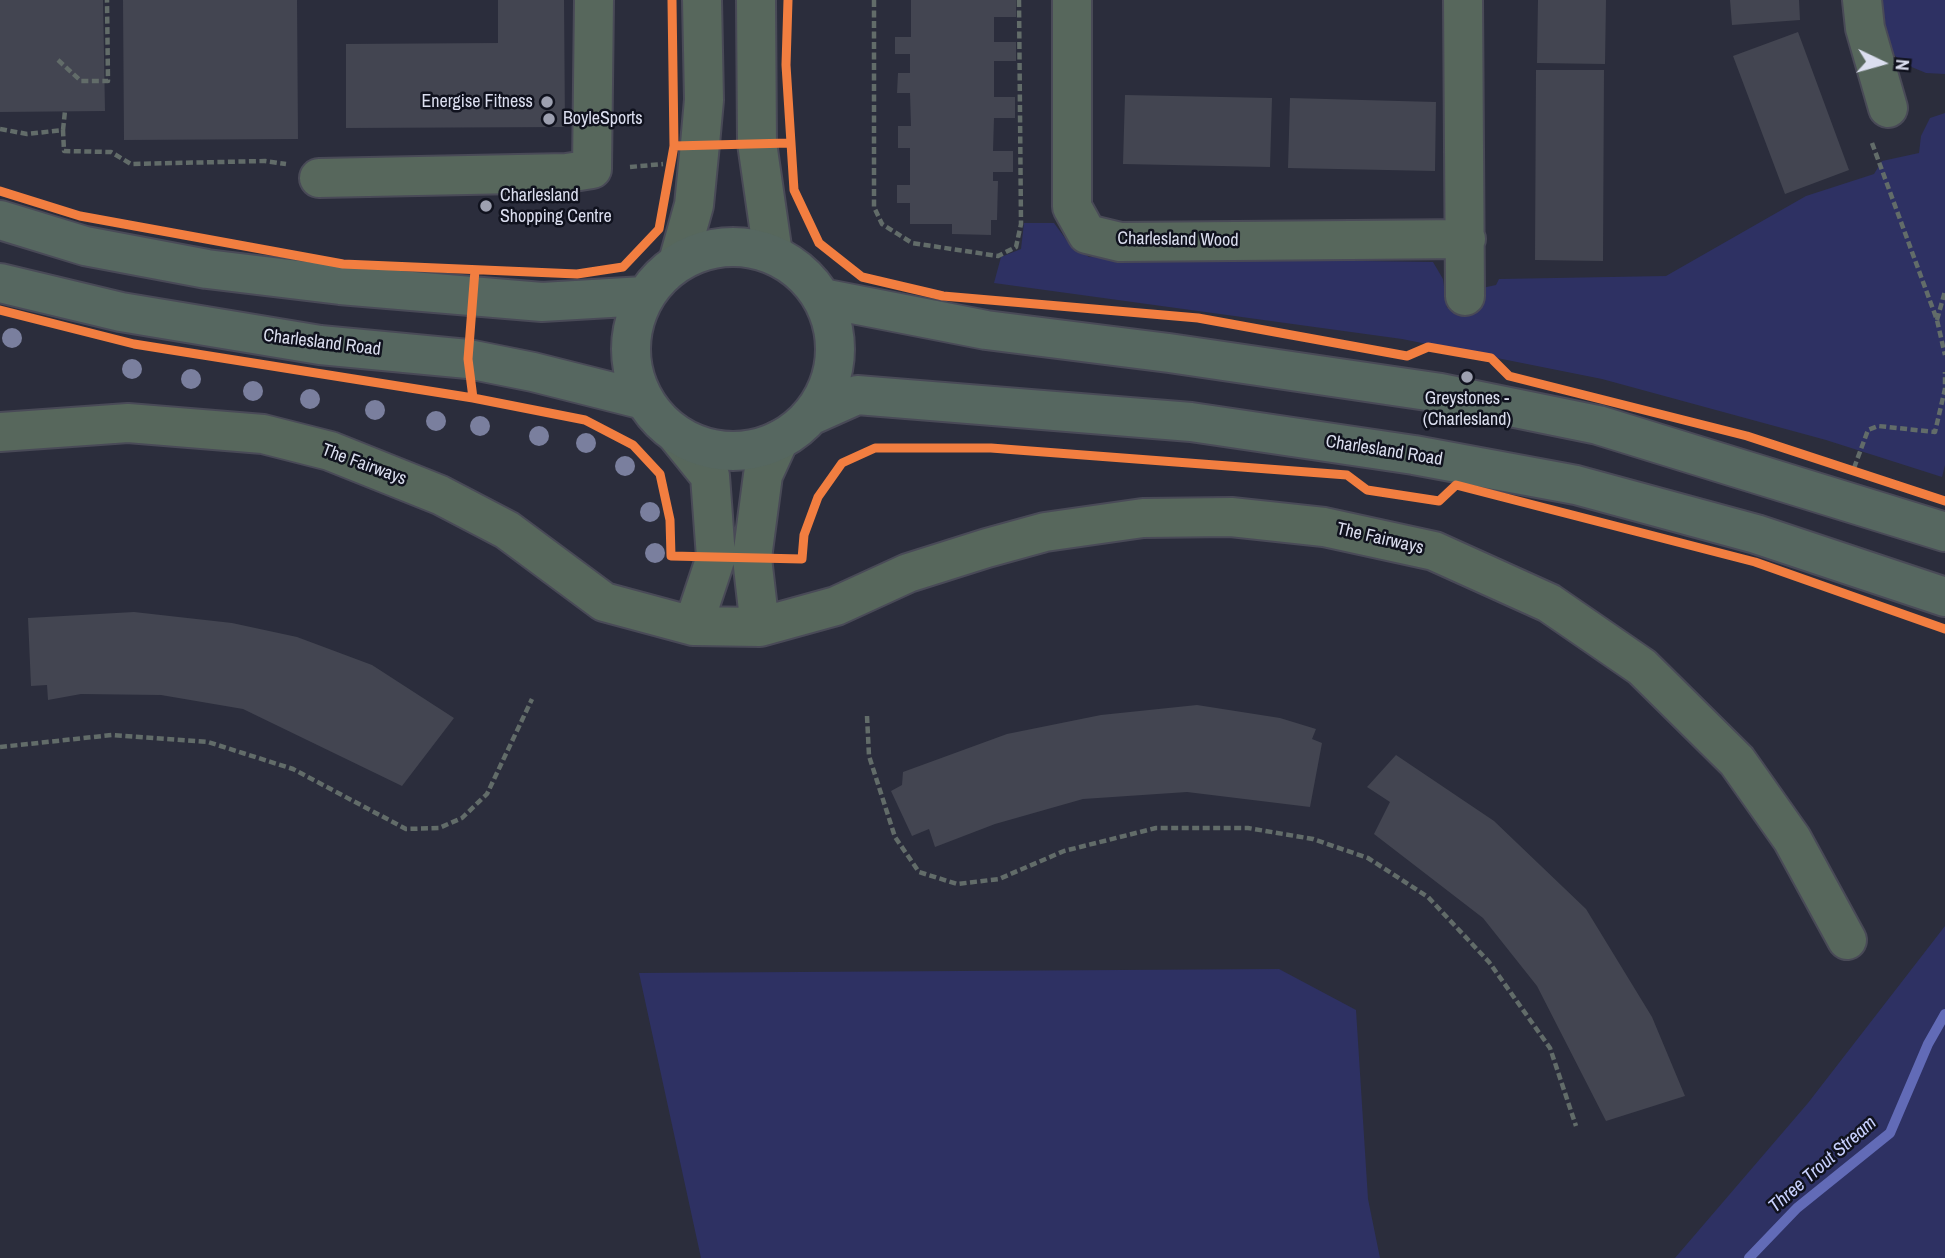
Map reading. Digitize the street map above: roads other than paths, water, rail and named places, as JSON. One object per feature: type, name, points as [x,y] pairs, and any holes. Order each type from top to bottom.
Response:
[{"type":"main road","points":[[0,220],[85,246],[207,269],[327,284],[542,302],[644,296]]},
{"type":"main road","points":[[733,246],[773,254],[795,267],[822,298],[834,336],[832,371],[824,396],[810,416],[779,440],[757,448],[733,451],[699,446],[658,419],[644,400],[635,379],[631,342],[635,318],[644,296],[659,277],[678,262],[705,250],[733,246]]},
{"type":"main road","name":"Charlesland Road","points":[[0,283],[121,312],[307,343],[468,359],[644,400]]},
{"type":"main road","points":[[822,298],[986,330],[1170,353],[1441,394],[1598,425],[1944,531]]},
{"type":"main road","name":"Charlesland Road","points":[[810,416],[857,395],[1191,422],[1414,455],[1576,485],[1756,534],[1941,595]]},
{"type":"street","points":[[319,178],[567,173],[592,169],[594,0]]},
{"type":"street","points":[[678,262],[694,205],[700,144],[704,100],[702,0]]},
{"type":"street","points":[[757,0],[757,143],[773,254]]},
{"type":"street","name":"Charlesland Wood","points":[[1072,0],[1072,207],[1087,234],[1120,242],[1466,239]]},
{"type":"street","points":[[1463,0],[1465,296]]},
{"type":"street","points":[[1862,0],[1865,28],[1888,108]]},
{"type":"street","name":"The Fairways","points":[[0,432],[128,423],[263,434],[330,451],[440,495],[507,530],[604,602],[693,626],[761,627],[836,606],[908,573],[987,548],[1045,532],[1143,518],[1231,517],[1324,527],[1434,551],[1549,603],[1642,667],[1737,761],[1792,839],[1847,940]]},
{"type":"street","points":[[677,434],[710,476],[716,557],[693,626]]},
{"type":"street","points":[[761,627],[752,558],[763,475],[779,440]]},
{"type":"waterway","name":"Three Trout Stream","points":[[1749,1258],[1797,1208],[1890,1133],[1928,1044],[1945,1014]]},
{"type":"place","name":"Energise Fitness","points":[[547,102]]},
{"type":"place","name":"BoyleSports","points":[[549,119]]},
{"type":"place","name":"Charlesland Shopping Centre","points":[[486,206]]},
{"type":"place","name":"Greystones - (Charlesland)","points":[[1467,377]]}]
